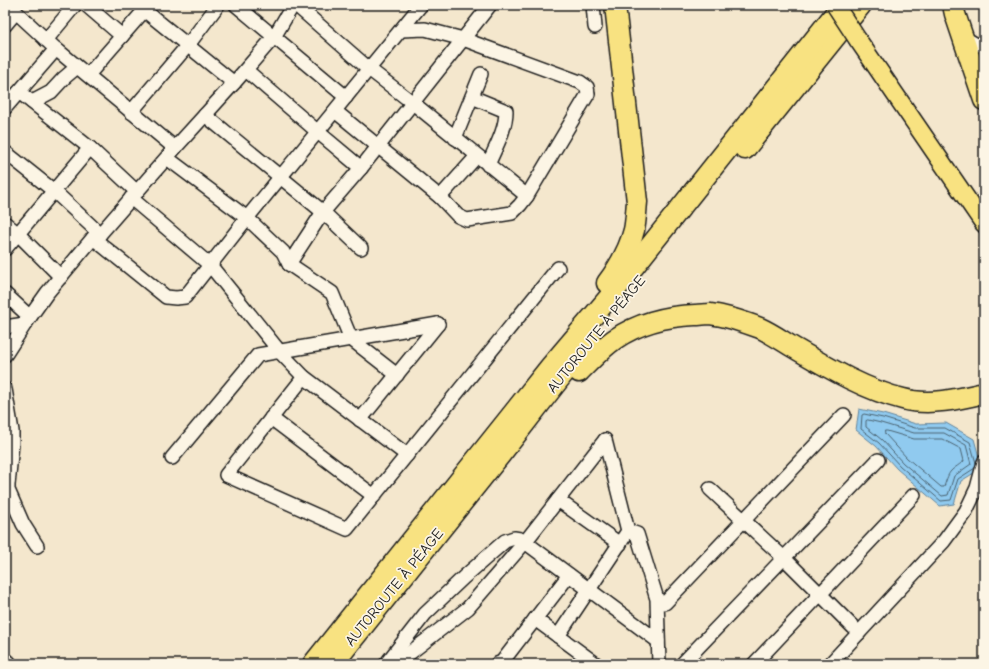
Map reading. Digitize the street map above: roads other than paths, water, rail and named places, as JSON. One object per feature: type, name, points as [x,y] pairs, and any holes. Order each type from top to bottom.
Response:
[{"type":"highway","points":[[550,367],[569,335],[618,268],[630,242],[634,229],[637,202],[615,5]]},
{"type":"highway","points":[[313,664],[550,367],[612,294],[842,5]]},
{"type":"highway","name":"AUTOROUTE À PÉAGE","points":[[333,664],[553,387],[861,5]]},
{"type":"highway","points":[[953,5],[984,100]]},
{"type":"highway","points":[[501,454],[519,440],[578,373],[615,339],[633,329],[656,320],[681,315],[710,314],[736,319],[761,329],[841,374],[870,388],[904,399],[916,402],[948,401],[984,393]]},
{"type":"main road","points":[[835,5],[984,224]]},
{"type":"street","points":[[46,40],[75,5]]},
{"type":"street","points":[[86,5],[122,36]]},
{"type":"street","points":[[131,112],[188,45],[218,5]]},
{"type":"street","points":[[236,5],[346,97]]},
{"type":"street","points":[[5,355],[27,320],[47,293],[96,236],[246,70],[274,37],[293,5]]},
{"type":"street","points":[[296,5],[369,69],[413,102],[527,196]]},
{"type":"street","points":[[5,152],[54,191],[96,236],[166,296],[176,298],[185,297],[247,218],[421,5]]},
{"type":"street","points":[[289,264],[323,212],[361,168],[490,5]]},
{"type":"street","points":[[593,5],[595,27]]},
{"type":"street","points":[[88,76],[146,7],[188,45],[234,83]]},
{"type":"street","points":[[5,25],[11,9],[131,112],[171,153],[247,218],[283,252],[289,264],[332,293],[351,339],[397,375]]},
{"type":"street","points":[[335,111],[440,197],[458,216],[467,220],[512,213],[520,205],[527,196],[588,94],[587,87],[580,82],[463,39],[426,29],[401,30]]},
{"type":"street","points":[[963,37],[975,44],[984,46]]},
{"type":"street","points":[[5,108],[56,49]]},
{"type":"street","points":[[32,102],[51,92],[77,66]]},
{"type":"street","points":[[246,70],[361,168]]},
{"type":"street","points":[[455,138],[482,74]]},
{"type":"street","points":[[19,92],[90,148],[134,195],[210,265],[280,352],[304,377],[407,455]]},
{"type":"street","points":[[472,97],[506,111],[502,133],[488,165]]},
{"type":"street","points":[[205,115],[323,212],[361,248]]},
{"type":"street","points":[[5,248],[90,148]]},
{"type":"street","points":[[440,197],[477,156]]},
{"type":"street","points":[[5,223],[61,277]]},
{"type":"street","points":[[304,377],[226,475],[347,529],[558,268]]},
{"type":"street","points":[[5,294],[27,320]]},
{"type":"street","points":[[5,327],[27,320]]},
{"type":"street","points":[[172,458],[258,356],[438,324],[360,420]]},
{"type":"street","points":[[5,389],[12,431],[7,490],[23,524],[37,546]]},
{"type":"street","points":[[665,603],[844,415]]},
{"type":"street","points":[[271,418],[374,496]]},
{"type":"street","points":[[387,664],[406,656],[468,608],[525,542],[605,440],[628,532],[558,636]]},
{"type":"street","points":[[682,664],[878,460]]},
{"type":"street","points":[[830,664],[944,541],[966,512],[977,488],[984,462]]},
{"type":"street","points":[[710,489],[784,558],[859,633]]},
{"type":"street","points":[[754,664],[914,495]]},
{"type":"street","points":[[558,500],[620,544]]},
{"type":"street","points":[[628,532],[637,534],[657,599],[659,664]]},
{"type":"street","points":[[387,664],[425,614],[505,541],[514,538],[525,542],[658,641]]},
{"type":"street","points":[[501,663],[569,575]]},
{"type":"street","points":[[535,619],[596,664]]},
{"type":"water","points":[[859,409],[883,414],[916,424],[946,423],[974,439],[982,468],[961,481],[954,504],[940,506],[897,469],[876,446],[856,430]]}]
